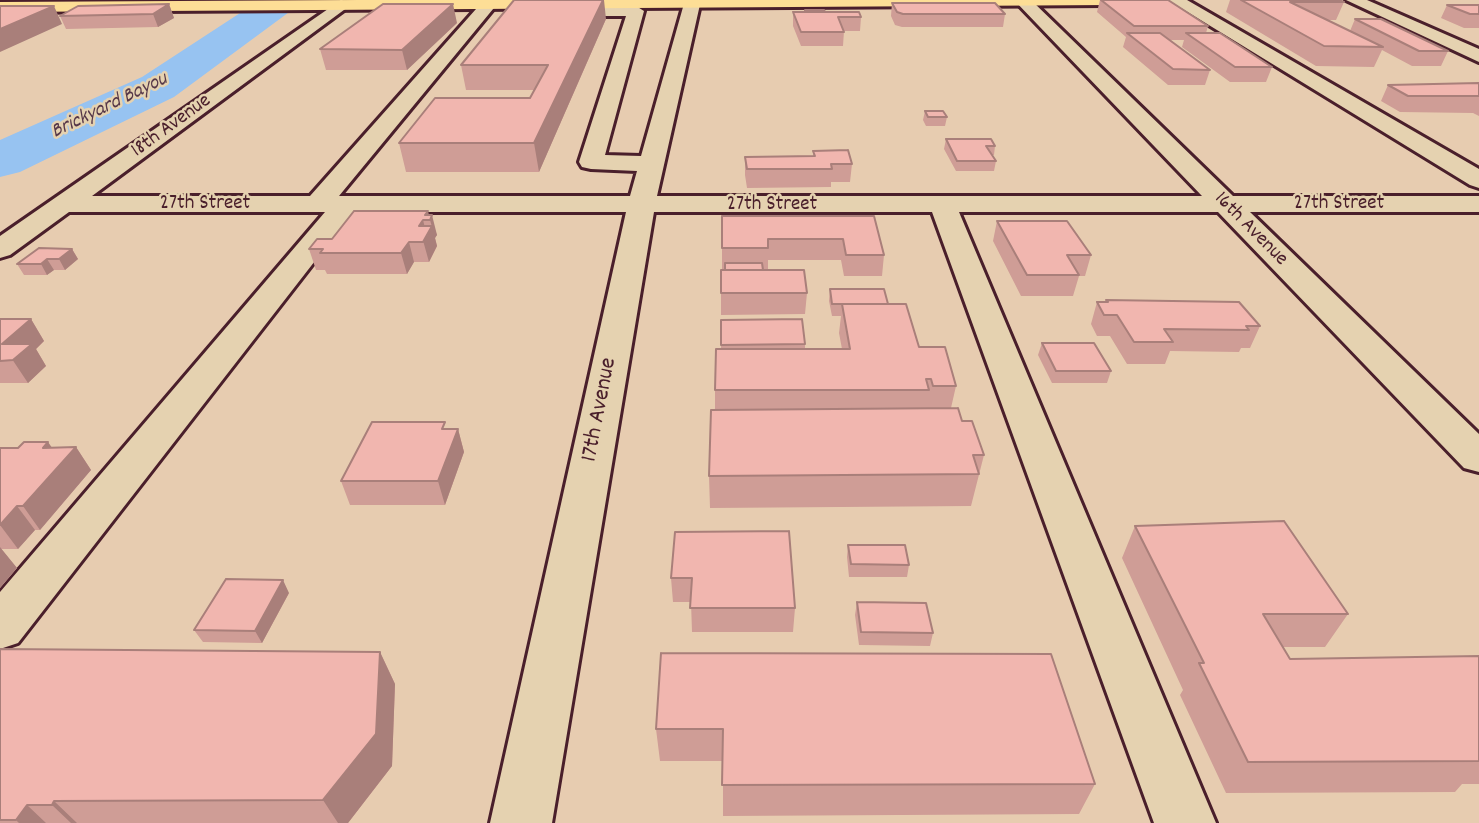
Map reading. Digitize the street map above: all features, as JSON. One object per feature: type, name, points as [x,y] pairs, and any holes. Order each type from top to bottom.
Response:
[{"type":"main road","points":[[2,10],[89,3],[314,4],[350,12],[404,2],[692,5],[943,0],[1030,8],[1062,0],[1108,0]]},
{"type":"street","points":[[1176,0],[1479,180]]},
{"type":"street","points":[[1354,0],[1479,56]]},
{"type":"street","points":[[879,1],[894,9],[1030,8]]},
{"type":"street","points":[[0,628],[331,205],[501,2]]},
{"type":"street","points":[[555,3],[552,11],[636,11],[591,162],[652,164]]},
{"type":"street","points":[[350,12],[424,13],[439,4]]},
{"type":"street","points":[[636,15],[692,5]]},
{"type":"street","name":"17th Avenue","points":[[521,823],[641,206],[692,5]]},
{"type":"street","name":"16th Avenue","points":[[1030,8],[1479,458]]},
{"type":"street","points":[[2,10],[65,15]]},
{"type":"street","name":"18th Avenue","points":[[0,250],[225,89],[268,72],[305,32],[350,12]]},
{"type":"street","points":[[305,32],[338,32]]},
{"type":"street","points":[[268,72],[298,63]]},
{"type":"street","name":"27th Street","points":[[64,204],[1479,204]]},
{"type":"street","points":[[943,206],[1185,823]]},
{"type":"building","points":[[514,0],[603,0],[534,143],[399,143],[435,98],[530,98],[548,65],[461,65]]},
{"type":"building","points":[[1101,0],[1168,0],[1208,26],[1134,26]]},
{"type":"building","points":[[1241,0],[1339,0],[1344,2],[1290,2],[1383,47],[1324,46]]},
{"type":"building","points":[[892,3],[995,3],[1005,14],[903,14],[897,12]]},
{"type":"building","points":[[169,4],[153,14],[60,16],[78,6]]},
{"type":"building","points":[[383,4],[453,4],[402,50],[320,49]]},
{"type":"building","points":[[1447,5],[1479,5],[1479,14],[1470,14]]},
{"type":"building","points":[[0,6],[54,6],[0,29]]},
{"type":"building","points":[[824,10],[825,12],[805,12]]},
{"type":"building","points":[[793,12],[859,12],[861,17],[838,17],[844,32],[801,32]]},
{"type":"building","points":[[1355,19],[1381,19],[1448,51],[1419,51]]},
{"type":"building","points":[[1127,33],[1160,33],[1210,70],[1173,69]]},
{"type":"building","points":[[1186,33],[1220,33],[1272,67],[1235,67]]},
{"type":"building","points":[[1479,83],[1479,96],[1408,96],[1388,85]]},
{"type":"building","points":[[925,111],[943,111],[947,117],[928,117]]},
{"type":"building","points":[[946,139],[991,139],[995,146],[986,146],[996,161],[957,161]]},
{"type":"building","points":[[848,150],[852,164],[831,164],[832,169],[747,169],[745,157],[815,156],[813,151]]},
{"type":"building","points":[[354,211],[428,211],[425,215],[432,215],[430,220],[423,220],[419,226],[432,226],[423,242],[409,242],[401,253],[320,253],[323,249],[309,249],[317,239],[332,239]]},
{"type":"building","points":[[722,216],[874,216],[884,255],[846,255],[843,239],[768,239],[768,248],[722,248]]},
{"type":"building","points":[[997,221],[1067,221],[1091,255],[1067,255],[1079,275],[1027,275]]},
{"type":"building","points":[[39,248],[72,249],[59,259],[47,259],[41,264],[17,264]]},
{"type":"building","points":[[725,263],[762,263],[763,270],[725,270]]},
{"type":"building","points":[[721,270],[804,270],[807,293],[721,293]]},
{"type":"building","points":[[830,289],[884,289],[888,304],[832,304]]},
{"type":"building","points":[[1106,300],[1239,302],[1260,326],[1246,326],[1249,330],[1164,329],[1173,342],[1134,342],[1117,315],[1104,315],[1097,302],[1108,302]]},
{"type":"building","points":[[842,304],[906,304],[919,347],[945,347],[956,386],[933,386],[931,379],[926,379],[929,390],[715,390],[716,349],[850,349]]},
{"type":"building","points":[[0,319],[31,319],[2,344],[32,344],[13,360],[0,361]]},
{"type":"building","points":[[802,319],[805,344],[721,345],[721,320]]},
{"type":"building","points":[[1042,343],[1094,343],[1111,371],[1056,371]]},
{"type":"building","points":[[958,408],[962,421],[972,421],[984,455],[973,455],[979,474],[709,476],[711,410]]},
{"type":"building","points":[[372,422],[445,422],[442,429],[458,429],[438,481],[341,481]]},
{"type":"building","points":[[24,442],[48,442],[43,448],[76,447],[23,506],[17,506],[0,525],[0,448],[18,448]]},
{"type":"building","points":[[1284,521],[1348,614],[1263,614],[1290,659],[1479,656],[1479,761],[1248,762],[1199,663],[1204,663],[1135,526]]},
{"type":"building","points":[[789,531],[795,608],[690,608],[692,578],[671,578],[675,532]]},
{"type":"building","points":[[848,545],[905,545],[909,565],[851,564]]},
{"type":"building","points":[[226,579],[283,580],[255,631],[194,630]]},
{"type":"building","points":[[857,602],[926,603],[933,633],[861,632]]},
{"type":"building","points":[[0,649],[380,652],[376,734],[323,800],[54,801],[52,805],[27,805],[16,820],[0,820]]},
{"type":"building","points":[[661,653],[1051,654],[1095,784],[722,785],[723,729],[656,729]]},
{"type":"waterway","name":"Brickyard Bayou","points":[[0,160],[158,87],[284,0]]}]
